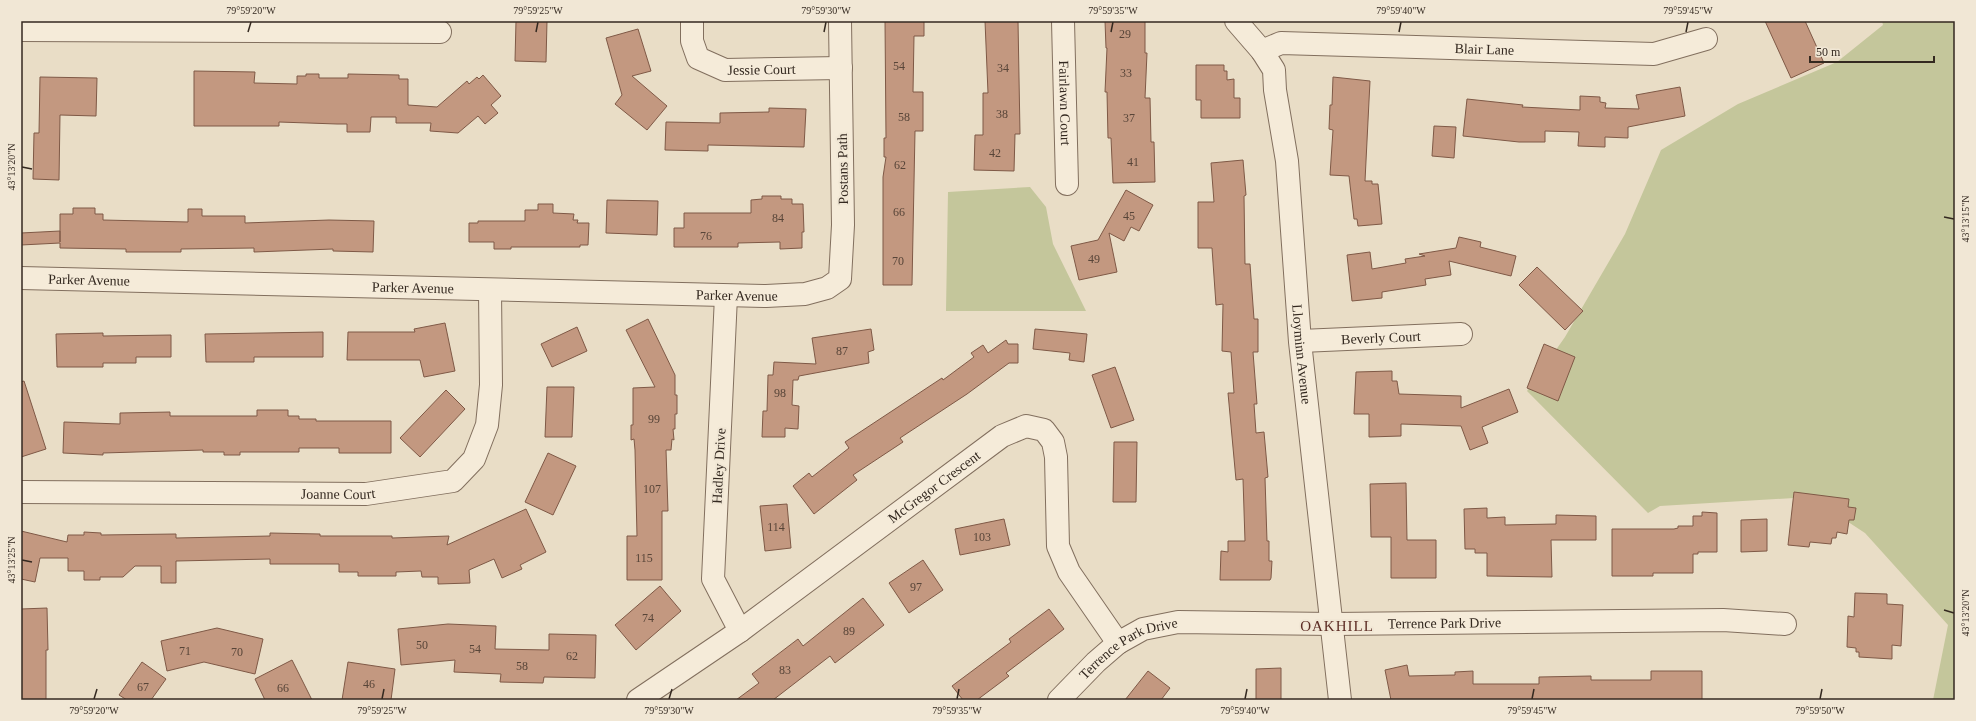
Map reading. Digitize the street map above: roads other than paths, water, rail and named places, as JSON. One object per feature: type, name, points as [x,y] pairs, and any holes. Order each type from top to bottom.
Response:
[{"type":"street","name":"Jessie Court","points":[[692,21],[692,41],[698,58],[725,70],[841,68]]},
{"type":"street","name":"Postans Path","points":[[805,294],[827,288],[840,279],[844,225],[840,21]]},
{"type":"street","name":"Fairlawn Court","points":[[1063,21],[1067,184]]},
{"type":"street","name":"Lloyminn Avenue","points":[[1236,21],[1262,50],[1274,70],[1275,90],[1287,161],[1302,341],[1340,700]]},
{"type":"street","points":[[21,30],[440,32]]},
{"type":"street","name":"Blair Lane","points":[[1262,50],[1281,43],[1654,54],[1706,39]]},
{"type":"street","name":"Parker Avenue","points":[[21,278],[490,291],[692,293],[726,296],[805,294]]},
{"type":"street","name":"Joanne Court","points":[[21,492],[366,494],[453,481],[474,459],[488,425],[491,385],[490,291]]},
{"type":"street","name":"Hadley Drive","points":[[726,296],[713,579],[740,631]]},
{"type":"street","name":"Beverly Court","points":[[1302,341],[1461,334]]},
{"type":"street","name":"McGregor Crescent","points":[[638,700],[740,631],[1002,436],[1026,426],[1044,430],[1053,442],[1056,457],[1058,546],[1069,572],[1118,643]]},
{"type":"street","name":"Terrence Park Drive","points":[[1059,700],[1096,662],[1118,643],[1143,629],[1178,622],[1332,624],[1723,620],[1785,624]]},
{"type":"district","name":"OAKHILL","points":[[1337,626]]}]
